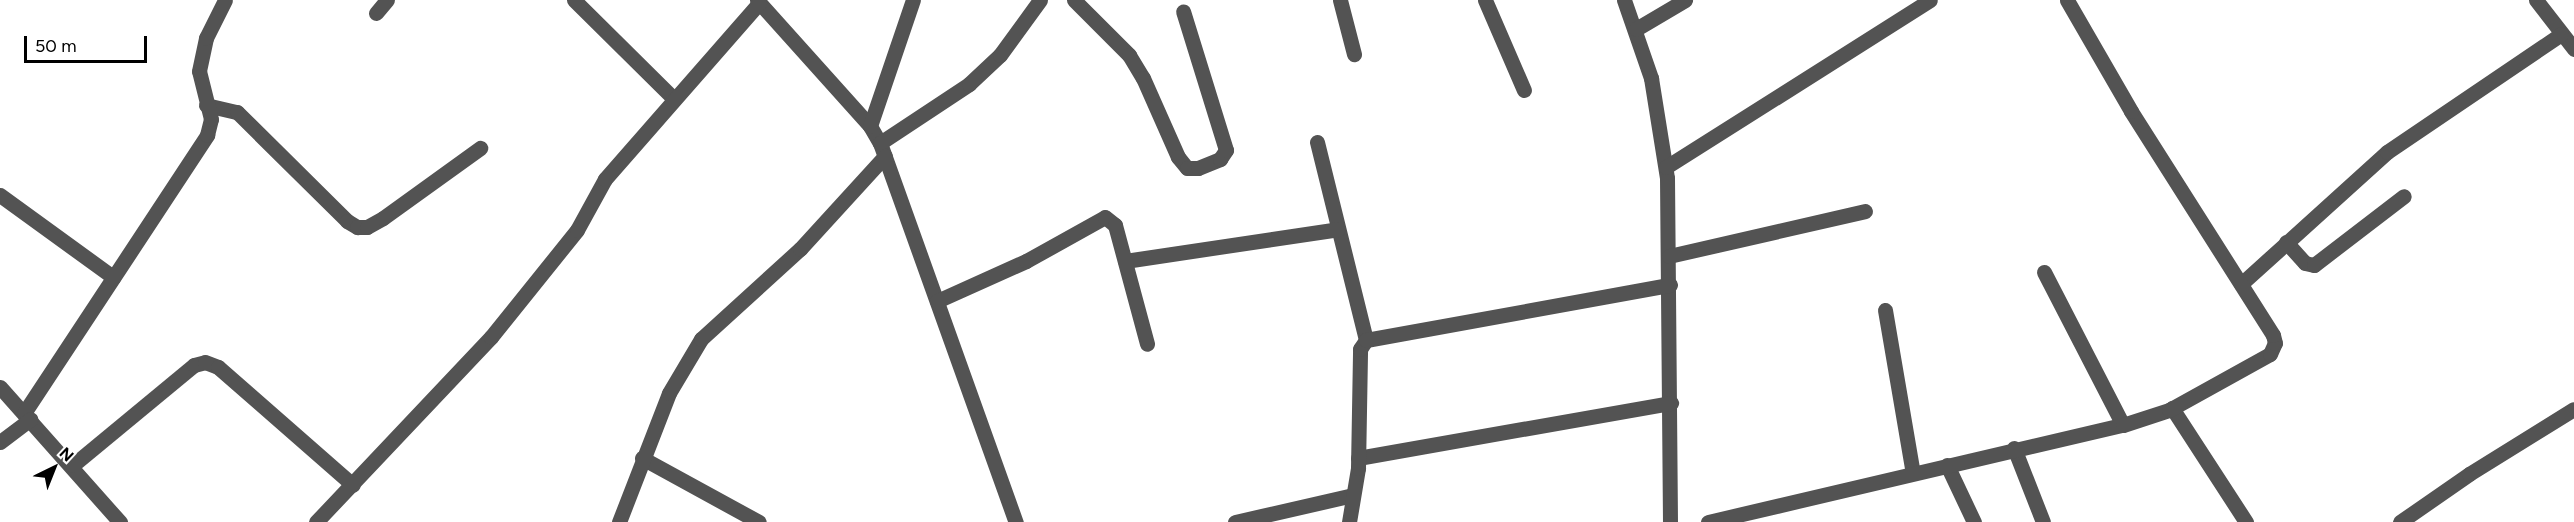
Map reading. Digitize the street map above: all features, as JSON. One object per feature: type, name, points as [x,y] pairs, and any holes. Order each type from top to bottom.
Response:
[{"type":"street","points":[[0,442],[27,416],[113,277],[207,135],[211,119],[200,87],[201,56],[225,0]]},
{"type":"street","points":[[376,13],[387,0]]},
{"type":"street","points":[[574,0],[673,98]]},
{"type":"street","points":[[870,126],[913,0]]},
{"type":"street","points":[[619,522],[642,458],[677,375],[701,339],[800,249],[882,150],[969,84],[1000,55],[1040,0]]},
{"type":"street","points":[[1074,0],[1129,56],[1143,78],[1178,157],[1187,168],[1198,168],[1220,159],[1226,150],[1183,11]]},
{"type":"street","points":[[1340,0],[1354,54]]},
{"type":"street","points":[[1485,0],[1524,90]]},
{"type":"street","points":[[1624,0],[1636,29],[1651,78],[1666,166],[1670,285],[1671,522]]},
{"type":"street","points":[[1636,29],[1685,0]]},
{"type":"street","points":[[1666,166],[1930,0]]},
{"type":"street","points":[[1708,522],[2014,448],[2123,425],[2172,408],[2265,358],[2274,348],[2273,335],[2131,111],[2067,0]]},
{"type":"street","points":[[2536,0],[2574,49]]},
{"type":"street","points":[[316,522],[491,337],[577,230],[605,179],[758,1],[870,126],[882,150],[1016,522]]},
{"type":"street","points":[[2241,284],[2386,152],[2561,33]]},
{"type":"street","points":[[206,105],[237,112],[347,221],[357,226],[368,227],[383,218],[480,148]]},
{"type":"street","points":[[1317,142],[1366,340]]},
{"type":"street","points":[[0,195],[113,277]]},
{"type":"street","points":[[2286,242],[2305,264],[2314,265],[2404,196]]},
{"type":"street","points":[[1669,255],[1866,211]]},
{"type":"street","points":[[937,301],[1018,265],[1105,217],[1115,225],[1147,344]]},
{"type":"street","points":[[1125,261],[1338,229]]},
{"type":"street","points":[[2044,272],[2123,425]]},
{"type":"street","points":[[1349,522],[1358,458],[1360,349],[1366,340],[1670,285]]},
{"type":"street","points":[[1885,310],[1913,473]]},
{"type":"street","points":[[73,465],[194,365],[206,362],[218,367],[352,485]]},
{"type":"street","points":[[0,387],[121,520]]},
{"type":"street","points":[[1358,458],[1671,403]]},
{"type":"street","points":[[2172,408],[2246,522]]},
{"type":"street","points":[[2400,522],[2469,474],[2574,409]]},
{"type":"street","points":[[2014,448],[2043,522]]},
{"type":"street","points":[[642,458],[759,522]]},
{"type":"street","points":[[1947,465],[1974,522]]},
{"type":"street","points":[[1234,522],[1353,495]]}]
